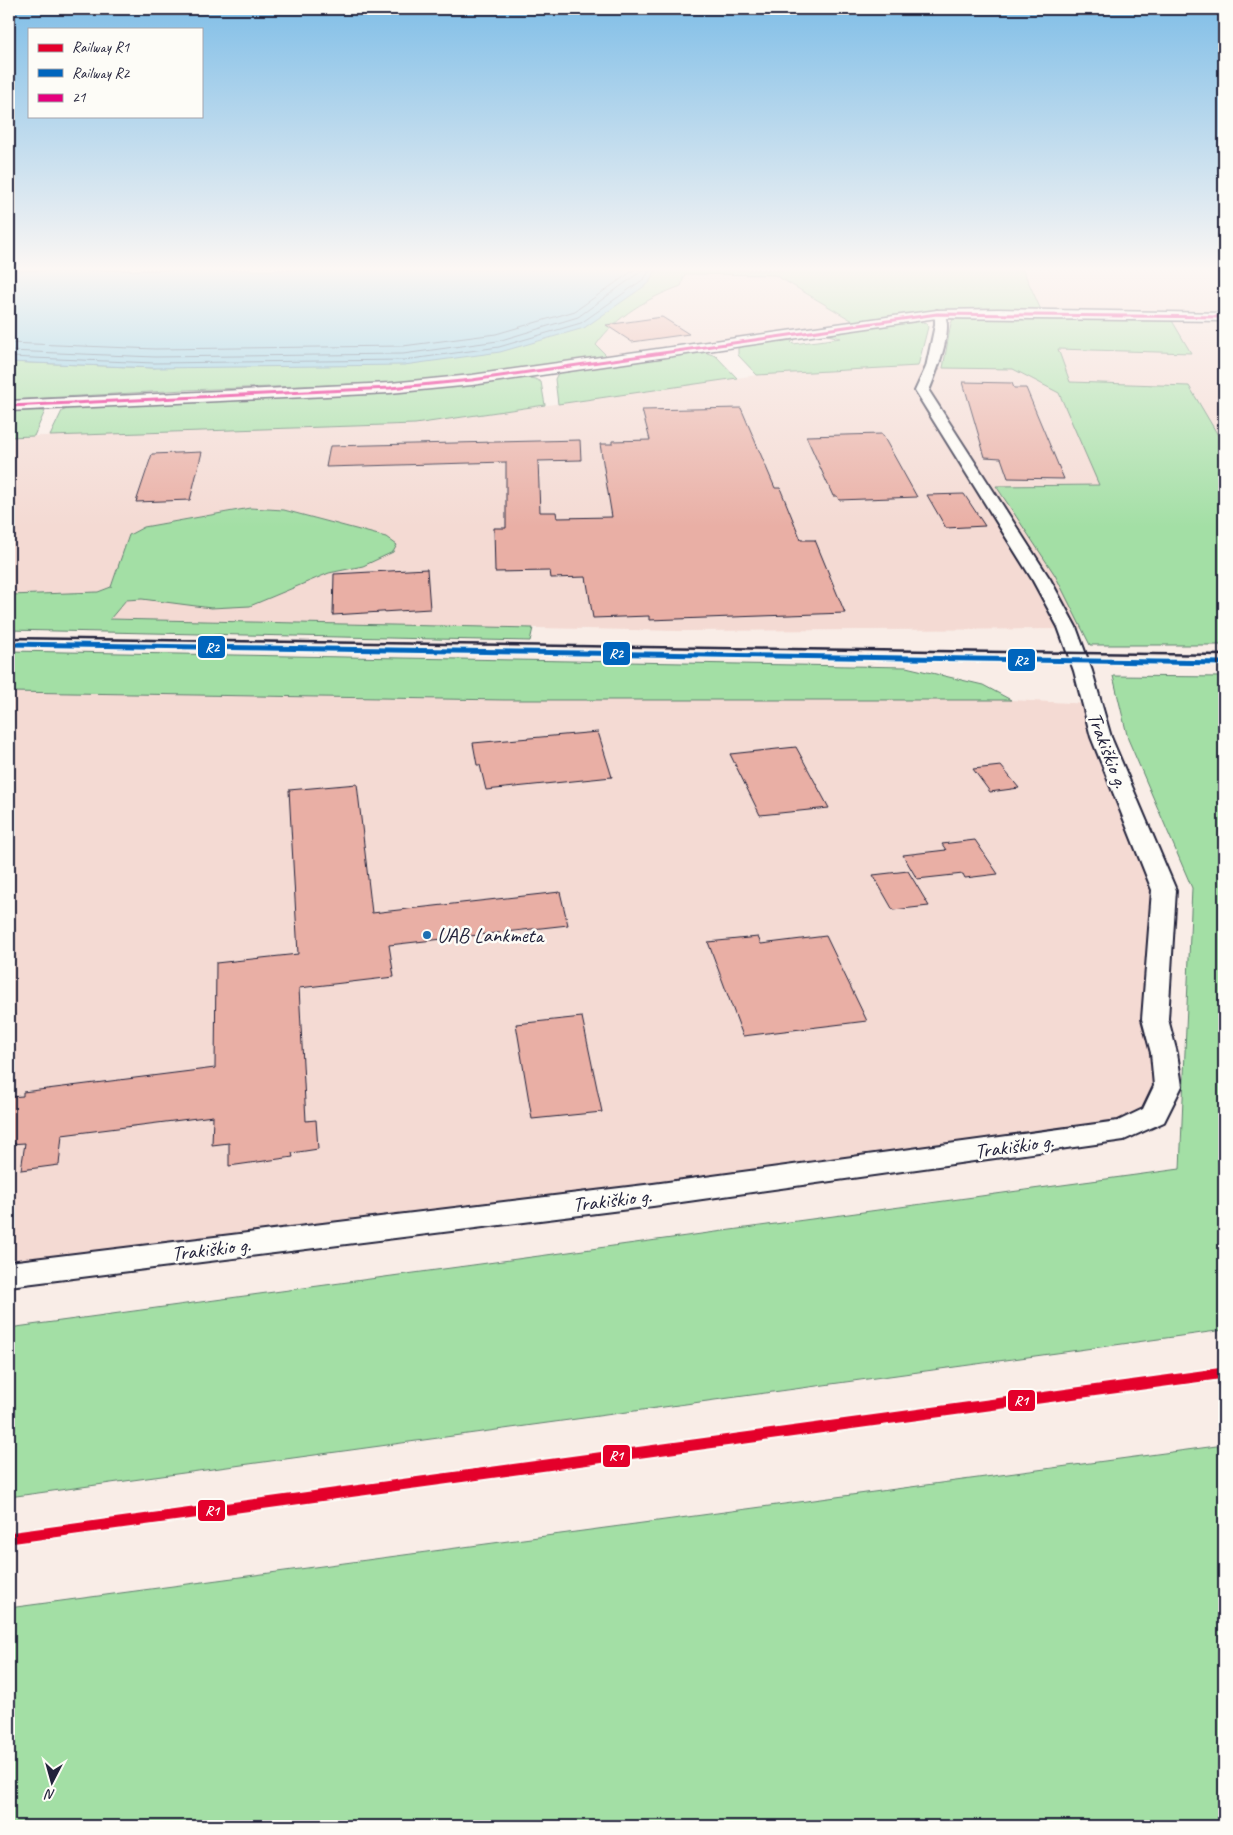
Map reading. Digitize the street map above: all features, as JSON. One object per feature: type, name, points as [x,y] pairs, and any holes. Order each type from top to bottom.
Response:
[{"type":"main road","points":[[9,406],[390,388],[472,380],[644,356]]},
{"type":"street","name":"Trakiškio g.","points":[[9,1274],[653,1195],[1124,1130],[1154,1115],[1168,1086],[1164,1053],[1155,1020],[1164,890],[1101,737],[1067,627],[1041,579],[925,398],[922,390],[932,367],[934,356]]},
{"type":"shaded area","points":[[607,356],[625,356],[609,358]]},
{"type":"shaded area","points":[[1060,356],[1224,356],[1224,451],[1222,442],[1189,386],[1070,382]]},
{"type":"shaded area","points":[[918,366],[1013,369],[1059,392],[1099,485],[997,486],[1055,575],[1082,629],[680,631],[110,619],[126,600],[142,599],[250,606],[329,573],[363,566],[393,552],[396,545],[386,537],[284,510],[250,508],[143,527],[129,535],[111,587],[98,592],[9,595],[9,437],[415,424],[757,375]]},
{"type":"shaded area","points":[[9,692],[504,700],[1011,700],[1091,704],[1164,890],[1168,1086],[1124,1130],[653,1195],[9,1274]]},
{"type":"green space","points":[[226,356],[607,356],[609,358],[497,375],[387,383],[185,390],[9,400],[9,362],[154,368]]},
{"type":"green space","points":[[679,356],[715,356],[737,378],[558,404],[555,379],[558,373]]},
{"type":"green space","points":[[739,356],[921,356],[918,366],[757,375]]},
{"type":"green space","points":[[945,356],[1060,356],[1070,382],[1189,386],[1222,442],[1224,451],[1224,645],[1090,645],[1055,575],[996,486],[1099,485],[1059,393],[1013,369],[943,368]]},
{"type":"green space","points":[[523,377],[541,382],[545,405],[415,424],[50,436],[62,411],[73,407]]},
{"type":"green space","points":[[9,409],[45,411],[34,436],[9,437]]},
{"type":"green space","points":[[250,508],[284,510],[386,537],[397,545],[393,552],[363,566],[329,573],[250,606],[211,608],[142,599],[126,600],[110,619],[533,628],[530,641],[9,630],[9,595],[98,592],[111,587],[129,535],[144,527]]},
{"type":"green space","points":[[9,651],[906,667],[983,685],[1011,700],[504,700],[9,692]]},
{"type":"green space","points":[[1113,676],[1224,677],[1224,1330],[9,1497],[9,1328],[1180,1169],[1192,888],[1128,739]]},
{"type":"green space","points":[[1224,1445],[1224,1826],[9,1826],[9,1608]]},
{"type":"water","points":[[9,356],[473,356],[404,365],[154,368],[9,362]]},
{"type":"building","points":[[963,382],[1012,383],[1014,388],[1026,388],[1064,479],[1008,478],[1001,458],[985,457]]},
{"type":"building","points":[[741,408],[775,488],[780,488],[801,540],[815,540],[845,613],[649,620],[649,616],[593,618],[586,577],[551,578],[550,571],[495,572],[494,528],[506,528],[506,462],[326,467],[330,446],[580,440],[581,460],[538,461],[540,512],[556,512],[557,518],[612,517],[600,444],[612,444],[612,441],[650,440],[642,410]]},
{"type":"building","points":[[882,434],[917,497],[839,500],[837,496],[833,496],[806,436]]},
{"type":"building","points":[[202,452],[190,500],[136,502],[152,454]]},
{"type":"building","points":[[964,494],[985,526],[946,528],[927,495]]},
{"type":"building","points":[[427,569],[430,609],[333,615],[334,574]]},
{"type":"building","points":[[598,732],[612,777],[486,790],[480,765],[477,765],[473,743]]},
{"type":"building","points":[[796,747],[829,808],[760,815],[730,754]]},
{"type":"building","points":[[1001,766],[1019,788],[990,792],[973,769]]},
{"type":"building","points":[[357,784],[372,913],[560,892],[568,925],[389,945],[394,977],[299,988],[306,1121],[316,1120],[318,1149],[292,1153],[293,1157],[229,1166],[229,1143],[212,1145],[213,1116],[62,1135],[59,1165],[21,1170],[25,1143],[9,1144],[9,1097],[23,1096],[23,1092],[215,1068],[216,963],[298,954],[289,790]]},
{"type":"building","points":[[975,840],[998,874],[965,878],[963,874],[917,879],[903,855],[946,850],[942,844]]},
{"type":"building","points":[[908,871],[929,906],[893,910],[873,875]]},
{"type":"building","points":[[826,936],[867,1021],[743,1036],[708,942],[758,937],[761,944]]},
{"type":"building","points":[[582,1017],[602,1112],[532,1119],[516,1024]]},
{"type":"railway","points":[[9,638],[1224,655]]},
{"type":"railway","points":[[9,1538],[1224,1373]]},
{"type":"rail line","name":"R2","points":[[9,644],[1224,663]]},
{"type":"rail line","name":"R1","points":[[9,1538],[1224,1373]]},
{"type":"transit line","name":"21","points":[[9,406],[390,388],[472,380],[644,356]]},
{"type":"place","name":"UAB Lankmeta","points":[[427,935]]}]
